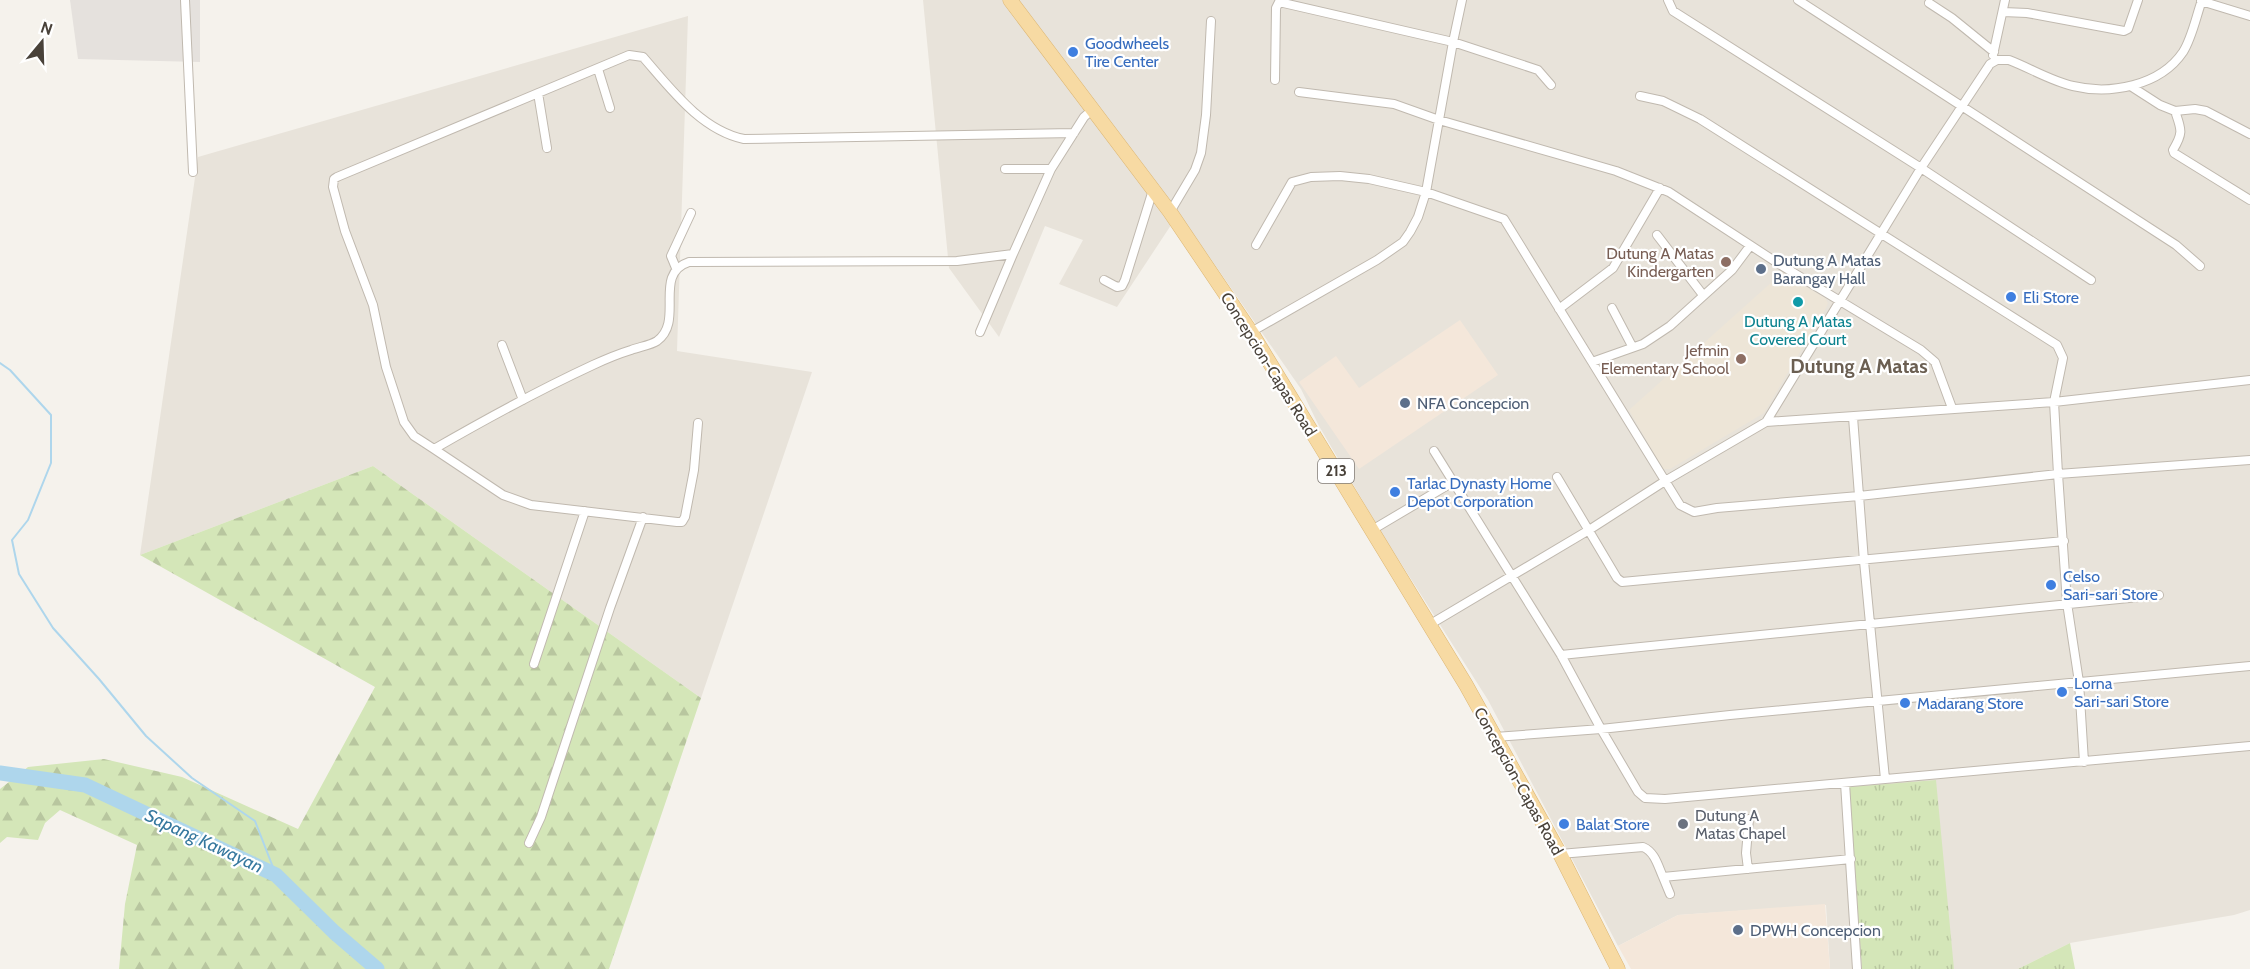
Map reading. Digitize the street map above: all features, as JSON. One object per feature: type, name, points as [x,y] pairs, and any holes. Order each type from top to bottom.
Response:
[{"type":"main road","name":"Concepcion-Capas Road","points":[[1010,0],[1170,212],[1251,332],[1496,737],[1618,969]]},
{"type":"street","points":[[185,0],[193,172]]},
{"type":"street","points":[[1251,332],[1346,280],[1403,242],[1418,217],[1425,192],[1462,0]]},
{"type":"street","points":[[1668,0],[1673,11],[1921,168],[2091,280]]},
{"type":"street","points":[[1798,0],[2176,245],[2200,266]]},
{"type":"street","points":[[1766,423],[1839,299],[1921,168],[1990,64],[2005,0]]},
{"type":"street","points":[[2003,12],[2124,31],[2128,29],[2138,0]]},
{"type":"street","points":[[1990,64],[1997,60],[2008,60],[2086,89],[2132,87],[2166,69],[2182,54],[2202,1],[2250,16]]},
{"type":"street","points":[[1275,80],[1276,8],[1279,3],[1453,42],[1538,70],[1551,85]]},
{"type":"street","points":[[1929,3],[1952,18],[1994,52]]},
{"type":"street","points":[[1170,212],[1195,170],[1201,153],[1206,115],[1211,21]]},
{"type":"street","points":[[698,423],[694,470],[682,522],[531,505],[502,495],[414,436],[404,422],[386,367],[373,305],[345,231],[333,187],[334,179],[629,55],[643,57],[674,92],[716,129],[744,139],[1074,133]]},
{"type":"street","points":[[598,69],[610,108]]},
{"type":"street","points":[[2132,87],[2160,105],[2175,111],[2195,109],[2206,111],[2250,134]]},
{"type":"street","points":[[1299,92],[1394,104],[1439,120],[1616,171],[1660,188],[1750,246],[1921,350],[1935,362],[1952,408]]},
{"type":"street","points":[[538,93],[547,148]]},
{"type":"street","points":[[1640,96],[1663,101],[1700,118],[2057,345],[2063,358],[2054,402],[2058,474],[2067,603],[2079,682],[2084,762]]},
{"type":"street","points":[[980,332],[1051,169],[1084,117],[1092,110]]},
{"type":"street","points":[[2175,111],[2181,130],[2180,139],[2173,150],[2174,153],[2250,200]]},
{"type":"street","points":[[1005,169],[1051,169]]},
{"type":"street","points":[[1256,245],[1292,182],[1300,179],[1340,176],[1369,179],[1425,192],[1504,219],[1680,505],[1694,512],[2058,474],[2250,460]]},
{"type":"street","points":[[1559,309],[1615,265],[1660,188]]},
{"type":"street","points":[[1104,280],[1117,287],[1122,286],[1153,190]]},
{"type":"street","points":[[676,268],[671,256],[692,213]]},
{"type":"street","points":[[1657,236],[1703,295]]},
{"type":"street","points":[[1592,362],[1643,344],[1662,332],[1732,270],[1750,246]]},
{"type":"street","points":[[435,449],[523,400],[615,355],[657,341],[664,332],[670,315],[671,279],[676,268],[689,262],[957,261],[1013,254]]},
{"type":"street","points":[[1612,308],[1632,346]]},
{"type":"street","points":[[502,345],[523,400]]},
{"type":"street","points":[[1429,626],[1510,575],[1589,530],[1665,481],[1766,423],[2054,402],[2250,380]]},
{"type":"street","points":[[1853,417],[1885,779]]},
{"type":"street","points":[[1434,451],[1561,655],[1638,792],[1645,798],[1652,800],[2250,746]]},
{"type":"street","points":[[1557,477],[1617,578],[1622,582],[2064,541]]},
{"type":"street","points":[[1372,530],[1453,482]]},
{"type":"street","points":[[534,664],[585,511]]},
{"type":"street","points":[[529,843],[541,817],[610,608],[643,517]]},
{"type":"street","points":[[1561,655],[2159,595]]},
{"type":"street","points":[[1496,737],[1601,729],[2250,666]]},
{"type":"street","points":[[1845,783],[1857,969]]},
{"type":"street","points":[[1748,869],[1746,853],[1749,819]]},
{"type":"street","points":[[1560,855],[1643,847],[1649,849],[1670,894]]},
{"type":"street","points":[[1664,877],[1851,859]]},
{"type":"shaded area","points":[[70,0],[200,0],[200,62],[78,59]]},
{"type":"shaded area","points":[[923,0],[2250,0],[2250,910],[2234,915],[2070,943],[2018,969],[1830,969],[1826,905],[1678,915],[1618,946],[1488,700],[1381,532],[1319,426],[1301,389],[1179,213],[1117,307],[1059,284],[1083,240],[1045,226],[999,337],[949,268]]},
{"type":"shaded area","points":[[688,16],[677,351],[812,372],[701,698],[373,466],[140,555],[198,157]]},
{"type":"shaded area","name":"Jefmin Elementary School","points":[[1782,273],[1825,298],[1828,303],[1764,413],[1670,469],[1663,469],[1629,410]]},
{"type":"shaded area","points":[[1460,320],[1498,375],[1359,469],[1299,382],[1336,356],[1359,388]]},
{"type":"shaded area","name":"DPWH Concepcion","points":[[1825,904],[1830,969],[1631,969],[1618,946],[1678,915]]},
{"type":"green space","points":[[373,466],[701,698],[609,969],[119,969],[125,904],[137,845],[60,810],[45,823],[38,840],[7,837],[0,843],[0,789],[28,767],[104,759],[182,777],[298,829],[375,687],[140,555]]},
{"type":"green space","points":[[1936,780],[1954,969],[1862,969],[1849,787]]},
{"type":"green space","points":[[2070,943],[2075,969],[2018,969]]},
{"type":"waterway","points":[[0,363],[10,370],[51,415],[51,463],[28,520],[12,540],[19,574],[53,628],[146,736],[192,778],[255,821],[276,875]]},
{"type":"waterway","name":"Sapang Kawayan","points":[[0,773],[85,785],[276,875],[334,932],[377,969]]},
{"type":"place","name":"Goodwheels Tire Center","points":[[1073,52]]},
{"type":"place","name":"Dutung A Matas Kindergarten","points":[[1726,262]]},
{"type":"place","name":"Dutung A Matas Barangay Hall","points":[[1761,269]]},
{"type":"place","name":"Eli Store","points":[[2011,297]]},
{"type":"place","name":"Dutung A Matas Covered Court","points":[[1798,302]]},
{"type":"place","name":"Jefmin Elementary School","points":[[1741,359]]},
{"type":"place","name":"NFA Concepcion","points":[[1405,403]]},
{"type":"place","name":"Tarlac Dynasty Home Depot Corporation","points":[[1395,492]]},
{"type":"place","name":"Celso Sari-sari Store","points":[[2051,585]]},
{"type":"place","name":"Lorna Sari-sari Store","points":[[2062,692]]},
{"type":"place","name":"Madarang Store","points":[[1905,703]]},
{"type":"place","name":"Balat Store","points":[[1564,824]]},
{"type":"place","name":"Dutung A Matas Chapel","points":[[1683,824]]},
{"type":"place","name":"DPWH Concepcion","points":[[1738,930]]},
{"type":"district","name":"Dutung A Matas","points":[[1859,366]]}]
